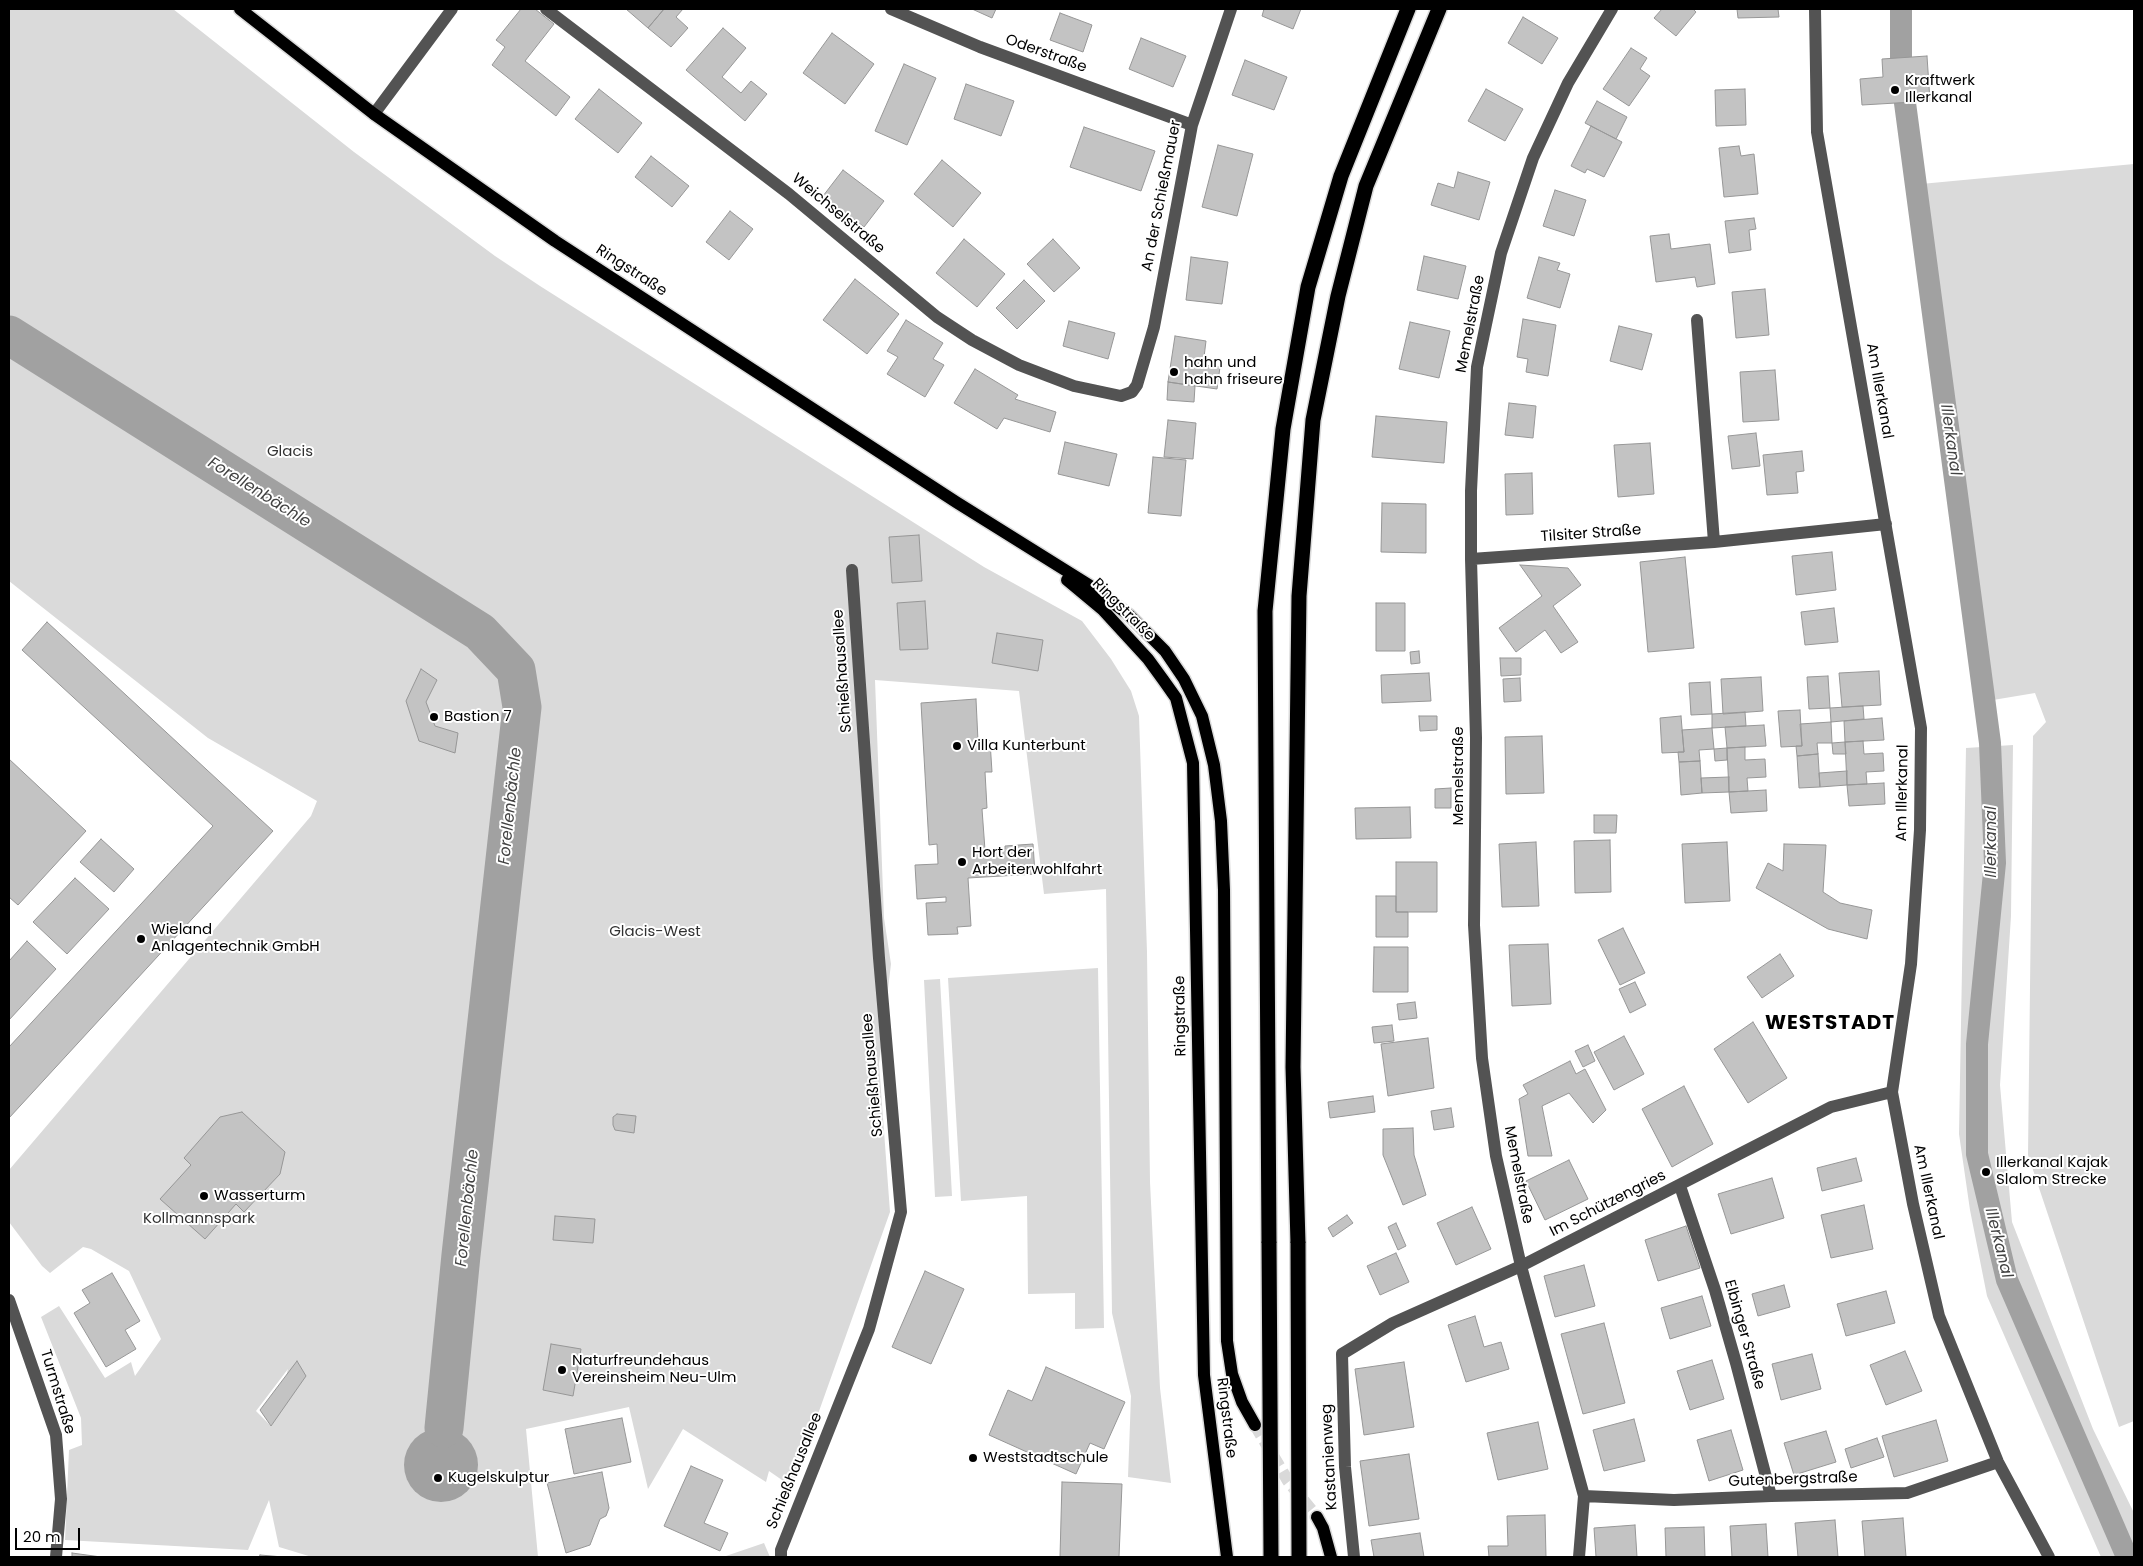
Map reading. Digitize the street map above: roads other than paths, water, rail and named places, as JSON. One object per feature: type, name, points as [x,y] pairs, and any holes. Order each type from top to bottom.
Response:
[{"type":"highway","points":[[1271,1557],[1265,611],[1283,430],[1308,287],[1341,176],[1408,9]]},
{"type":"highway","points":[[1299,1557],[1298,1242],[1294,1066],[1299,596],[1313,420],[1338,296],[1366,186],[1439,9]]},
{"type":"main road","name":"Ringstraße","points":[[240,9],[374,114],[555,241],[1018,542],[1089,585],[1129,615],[1170,658],[1184,679],[1202,716],[1214,765],[1221,822],[1224,900],[1227,1341],[1232,1374],[1242,1402],[1255,1425]]},
{"type":"main road","name":"Ringstraße","points":[[1018,542],[1103,610],[1148,660],[1176,698],[1193,762],[1204,1375],[1227,1557]]},
{"type":"main road","points":[[1316,1518],[1323,1528],[1331,1557]]},
{"type":"street","points":[[374,114],[452,9]]},
{"type":"street","name":"Weichselstraße","points":[[546,9],[789,194],[937,317],[972,340],[1019,365],[1074,386],[1121,396],[1132,392]]},
{"type":"street","name":"Oderstraße","points":[[891,9],[980,47],[1192,125]]},
{"type":"street","name":"An der Schießmauer","points":[[1132,392],[1137,386],[1154,327],[1192,125],[1231,9]]},
{"type":"street","name":"Memelstraße","points":[[1579,1557],[1584,1496],[1521,1266],[1496,1156],[1482,1058],[1474,925],[1476,738],[1471,491],[1477,367],[1501,253],[1534,158],[1568,83],[1612,9]]},
{"type":"street","name":"Am Illerkanal","points":[[1815,9],[1817,132],[1921,728],[1920,830],[1910,964],[1892,1092],[1913,1204],[1939,1316],[1998,1462],[2049,1557]]},
{"type":"street","points":[[1697,320],[1714,542]]},
{"type":"street","name":"Tilsiter Straße","points":[[1471,559],[1714,542],[1886,524]]},
{"type":"street","name":"Schießhausallee","points":[[781,1557],[781,1550],[869,1329],[901,1212],[879,958],[852,570]]},
{"type":"street","name":"Im Schützengries","points":[[1342,1354],[1393,1323],[1521,1266],[1831,1107],[1892,1092]]},
{"type":"street","name":"Elbinger Straße","points":[[1680,1186],[1715,1290],[1771,1496]]},
{"type":"street","name":"Turmstraße","points":[[9,1300],[56,1435],[61,1499],[56,1557]]},
{"type":"street","name":"Kastanienweg","points":[[1342,1354],[1345,1467],[1354,1557]]},
{"type":"street","name":"Gutenbergstraße","points":[[1584,1496],[1674,1500],[1907,1493],[1998,1462]]},
{"type":"waterway","name":"Illerkanal","points":[[1901,9],[1901,58]]},
{"type":"waterway","name":"Illerkanal","points":[[1905,103],[1990,743],[1995,863],[1977,1044],[1977,1154],[2007,1280],[2127,1557]]},
{"type":"waterway","name":"Forellenbächle","points":[[9,335],[480,632],[516,670],[522,707],[461,1255],[444,1428]]},
{"type":"tunnel","points":[[1255,1425],[1288,1481],[1317,1517]]},
{"type":"place","name":"Kraftwerk Illerkanal","points":[[1895,90]]},
{"type":"place","name":"hahn und hahn friseure","points":[[1174,372]]},
{"type":"place","name":"Bastion 7","points":[[434,717]]},
{"type":"place","name":"Villa Kunterbunt","points":[[957,746]]},
{"type":"place","name":"Hort der Arbeiterwohlfahrt","points":[[962,862]]},
{"type":"place","name":"Wieland Anlagentechnik GmbH","points":[[141,939]]},
{"type":"place","name":"Illerkanal Kajak Slalom Strecke","points":[[1986,1172]]},
{"type":"place","name":"Wasserturm","points":[[204,1196]]},
{"type":"place","name":"Naturfreundehaus Vereinsheim Neu-Ulm","points":[[562,1370]]},
{"type":"place","name":"Weststadtschule","points":[[973,1458]]},
{"type":"place","name":"Kugelskulptur","points":[[438,1478]]},
{"type":"district","name":"WESTSTADT","points":[[1830,1024]]},
{"type":"park label","name":"Glacis","points":[[290,452]]},
{"type":"park label","name":"Glacis-West","points":[[655,932]]},
{"type":"park label","name":"Kollmannspark","points":[[199,1219]]}]
